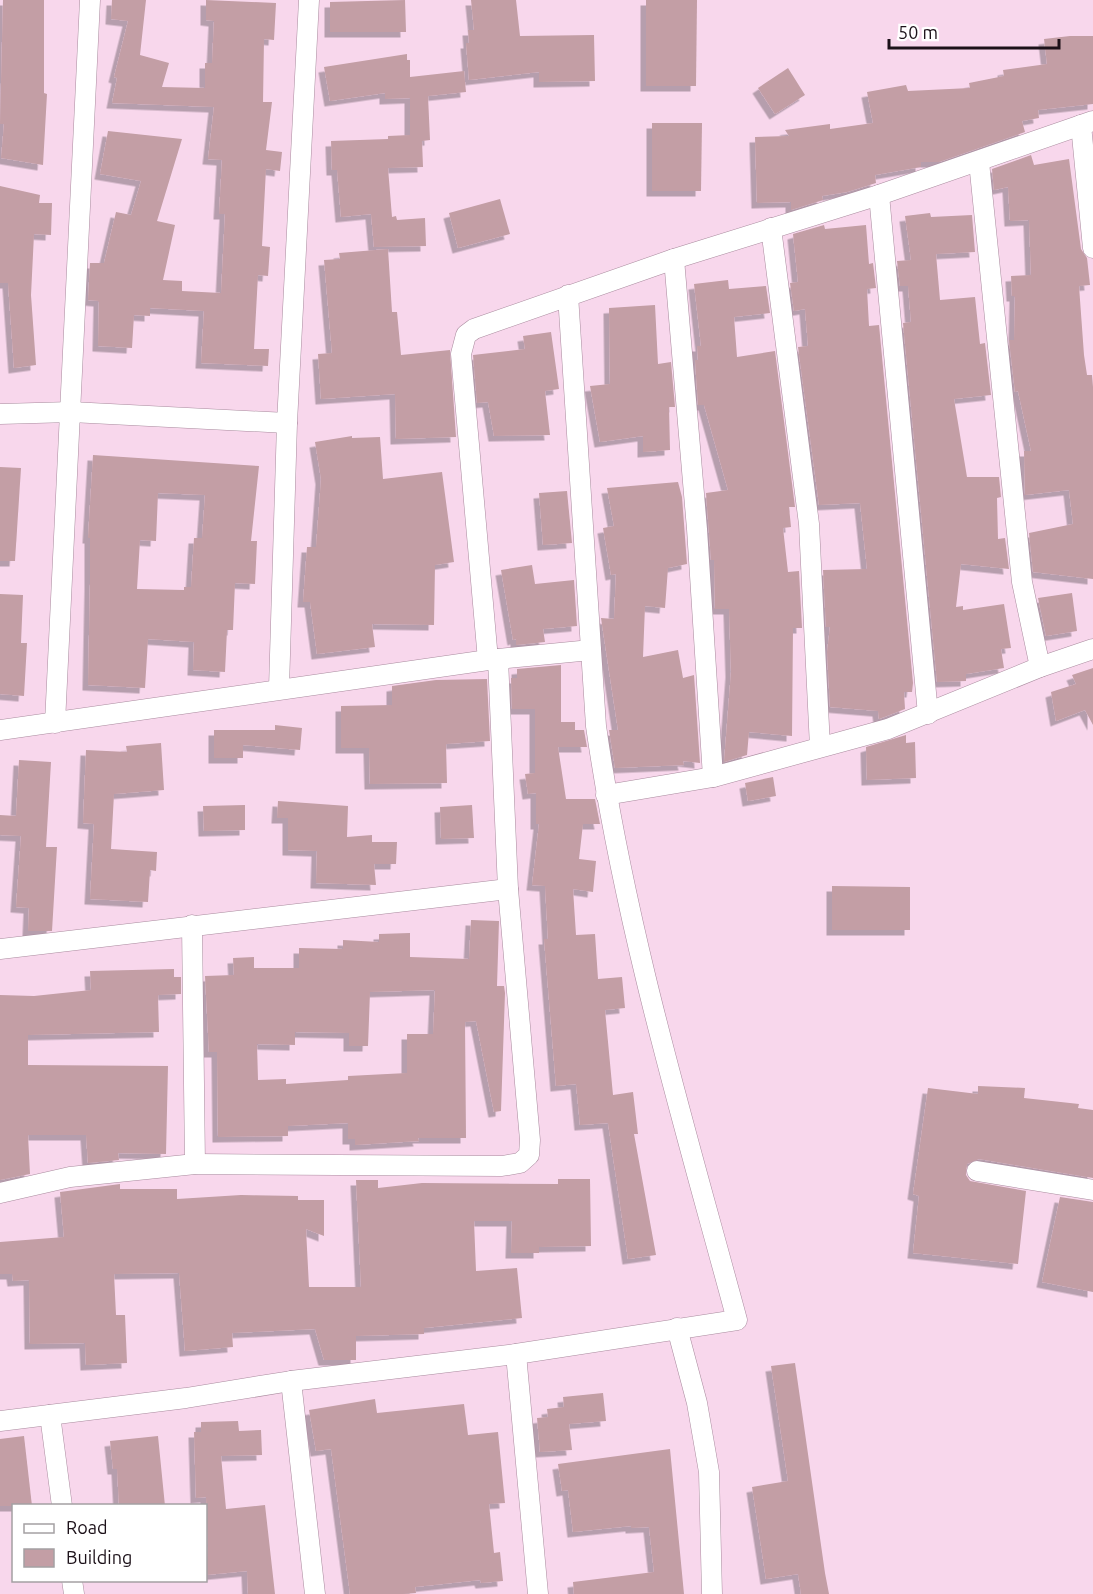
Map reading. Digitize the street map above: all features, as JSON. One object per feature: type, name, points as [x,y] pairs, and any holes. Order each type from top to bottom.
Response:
[{"type":"street","points":[[55,723],[90,0]]},
{"type":"street","points":[[279,688],[287,423],[309,0]]},
{"type":"street","points":[[0,1193],[70,1177],[195,1164],[502,1166],[520,1163],[529,1155],[529,1128],[508,889],[493,659],[462,343],[466,334],[474,329],[568,295],[979,162],[1087,123],[1093,248]]},
{"type":"street","points":[[979,162],[1022,582],[1040,667]]},
{"type":"street","points":[[879,195],[928,714]]},
{"type":"street","points":[[771,228],[809,524],[820,747]]},
{"type":"street","points":[[674,259],[697,529],[713,777]]},
{"type":"street","points":[[0,1421],[291,1381],[516,1354],[737,1320],[650,993],[618,861],[606,795],[596,726],[568,295]]},
{"type":"street","points":[[0,414],[71,412],[287,423]]},
{"type":"street","points":[[606,795],[713,777],[888,729],[1040,667],[1093,649]]},
{"type":"street","points":[[0,730],[279,688],[493,659],[591,650]]},
{"type":"street","points":[[0,949],[508,889]]},
{"type":"street","points":[[192,925],[195,1164]]},
{"type":"street","points":[[976,1170],[1093,1190]]},
{"type":"street","points":[[677,1328],[697,1403],[709,1472],[712,1594]]},
{"type":"street","points":[[516,1354],[538,1594]]},
{"type":"street","points":[[291,1381],[315,1594]]},
{"type":"street","points":[[50,1415],[62,1504]]},
{"type":"building","points":[[3,0],[44,0],[44,93],[47,94],[43,165],[1,158],[4,124],[0,124]]},
{"type":"building","points":[[112,0],[146,0],[140,55],[169,63],[162,87],[205,88],[205,63],[212,63],[214,21],[206,20],[206,0],[276,3],[274,40],[264,39],[263,102],[272,102],[266,150],[282,152],[280,171],[266,169],[262,246],[270,247],[268,276],[258,275],[254,349],[269,349],[268,366],[201,363],[204,311],[150,308],[150,316],[134,315],[132,348],[98,346],[99,301],[88,300],[90,263],[104,263],[116,212],[131,215],[141,181],[100,174],[108,131],[182,139],[157,221],[175,225],[163,280],[182,281],[182,291],[221,293],[225,214],[219,214],[222,160],[208,159],[214,107],[112,103],[117,78],[114,77],[128,21],[111,19]]},
{"type":"building","points":[[405,0],[406,32],[330,32],[330,2]]},
{"type":"building","points":[[471,0],[516,0],[520,36],[594,35],[595,81],[539,82],[539,72],[469,80],[466,43],[469,43],[468,30],[474,30]]},
{"type":"building","points":[[646,0],[697,0],[696,86],[646,86]]},
{"type":"building","points":[[1093,36],[1093,104],[1038,110],[1039,118],[1022,121],[1025,132],[939,162],[921,162],[921,167],[875,175],[876,183],[847,192],[822,196],[823,200],[791,210],[791,202],[757,203],[755,137],[789,136],[785,130],[830,124],[830,129],[873,123],[867,92],[906,85],[908,91],[970,88],[969,83],[1004,76],[1003,70],[1047,64],[1044,39]]},
{"type":"building","points":[[407,54],[407,60],[410,60],[410,77],[464,71],[466,92],[428,96],[430,140],[422,141],[423,167],[388,168],[392,217],[396,216],[397,220],[425,218],[426,246],[374,247],[371,214],[341,217],[337,170],[332,170],[331,141],[388,139],[388,136],[410,135],[410,98],[385,99],[385,93],[330,101],[324,67]]},
{"type":"building","points":[[788,68],[805,95],[775,114],[758,88]]},
{"type":"building","points":[[652,123],[702,123],[701,191],[652,191]]},
{"type":"building","points":[[1031,155],[1034,165],[1069,159],[1081,249],[1087,258],[1090,285],[1079,286],[1084,355],[1087,375],[1092,375],[1093,387],[1093,579],[1033,572],[1029,533],[1073,524],[1069,490],[1025,495],[1024,451],[1031,451],[1018,391],[1015,392],[1009,340],[1014,340],[1015,296],[1012,296],[1011,276],[1031,275],[1029,220],[1010,221],[1008,187],[994,190],[992,169]]},
{"type":"building","points":[[0,186],[40,195],[39,203],[52,203],[51,235],[34,234],[31,295],[36,365],[14,368],[8,283],[0,283]]},
{"type":"building","points":[[500,199],[510,234],[458,248],[449,213]]},
{"type":"building","points":[[930,213],[931,217],[972,215],[975,252],[936,254],[940,300],[975,297],[980,344],[985,343],[991,395],[954,399],[967,477],[999,477],[1001,497],[997,498],[998,539],[1005,538],[1009,569],[961,564],[956,607],[963,606],[963,610],[1004,604],[1011,648],[1001,649],[1004,668],[966,674],[966,681],[937,682],[903,323],[911,322],[908,286],[900,286],[897,261],[911,260],[905,216]]},
{"type":"building","points":[[824,225],[825,229],[866,225],[869,264],[873,263],[876,288],[867,289],[869,326],[879,325],[913,683],[912,692],[904,692],[905,709],[879,719],[878,711],[830,707],[827,652],[830,627],[826,627],[823,570],[867,569],[860,503],[819,505],[798,347],[808,346],[805,309],[794,311],[790,283],[798,282],[793,234]]},
{"type":"building","points":[[388,249],[392,312],[397,312],[401,355],[450,350],[456,437],[396,439],[395,394],[321,399],[318,354],[332,353],[324,260],[340,259],[339,253]]},
{"type":"building","points":[[728,280],[729,289],[766,286],[770,313],[734,317],[737,357],[775,351],[795,507],[789,507],[791,527],[783,528],[788,572],[799,571],[802,628],[793,628],[792,736],[749,732],[747,755],[724,762],[731,672],[729,609],[715,609],[714,560],[711,560],[706,493],[728,490],[704,405],[698,405],[695,360],[698,360],[697,346],[701,346],[694,284]]},
{"type":"building","points":[[655,305],[658,364],[671,362],[675,407],[669,407],[670,450],[643,452],[643,436],[600,442],[590,386],[610,384],[609,308]]},
{"type":"building","points":[[551,332],[559,389],[545,391],[550,435],[494,436],[488,402],[477,403],[473,355],[525,349],[523,336]]},
{"type":"building","points":[[352,436],[352,438],[380,437],[383,479],[442,472],[454,562],[435,565],[434,625],[372,624],[375,647],[317,654],[310,602],[303,602],[307,547],[316,547],[321,479],[315,442]]},
{"type":"building","points":[[93,455],[259,466],[251,541],[257,541],[255,584],[235,583],[233,630],[227,630],[225,672],[193,670],[194,642],[148,639],[145,688],[88,685],[90,538],[88,538]],"holes":[[[158,493],[205,495],[202,538],[194,538],[191,587],[184,587],[184,590],[137,589],[140,540],[156,541]]]},
{"type":"building","points":[[0,467],[21,468],[15,561],[0,561]]},
{"type":"building","points":[[678,482],[682,497],[687,564],[668,568],[665,608],[645,606],[643,657],[678,650],[683,678],[694,675],[700,763],[683,761],[684,765],[615,768],[609,730],[618,730],[601,618],[614,619],[616,574],[611,575],[603,528],[614,526],[607,488]]},
{"type":"building","points":[[567,491],[572,543],[543,545],[539,493]]},
{"type":"building","points":[[532,565],[535,584],[574,580],[577,626],[543,629],[545,642],[516,645],[516,639],[513,640],[501,570]]},
{"type":"building","points":[[1072,593],[1077,631],[1046,636],[1038,598]]},
{"type":"building","points":[[0,594],[23,595],[21,643],[27,643],[24,696],[0,694]]},
{"type":"building","points":[[561,665],[561,722],[575,722],[575,730],[584,730],[587,747],[558,747],[566,799],[595,799],[600,824],[583,824],[579,859],[596,861],[593,892],[573,889],[576,935],[595,934],[598,979],[622,977],[625,1008],[605,1010],[613,1095],[633,1092],[638,1134],[634,1134],[656,1255],[628,1259],[608,1123],[580,1125],[576,1084],[556,1086],[544,939],[548,939],[545,886],[532,885],[539,824],[536,824],[536,793],[528,794],[525,774],[535,773],[535,709],[512,709],[511,678],[517,678],[517,669]]},
{"type":"building","points":[[1093,668],[1093,725],[1085,710],[1056,721],[1051,692],[1076,684],[1072,675]]},
{"type":"building","points":[[487,679],[490,741],[446,744],[447,783],[370,784],[369,748],[341,748],[341,706],[392,705],[392,686],[436,680]]},
{"type":"building","points":[[275,725],[302,728],[300,750],[243,745],[243,758],[214,758],[214,730],[275,730]]},
{"type":"building","points":[[906,735],[906,743],[915,742],[916,778],[867,780],[866,747]]},
{"type":"building","points":[[161,743],[164,790],[114,794],[111,849],[157,852],[156,871],[150,870],[148,902],[90,899],[94,824],[83,823],[86,750],[127,752],[126,746]]},
{"type":"building","points":[[19,760],[51,762],[46,847],[57,847],[52,931],[28,931],[29,908],[16,907],[21,836],[0,835],[0,815],[16,816]]},
{"type":"building","points":[[773,777],[776,796],[748,801],[745,783]]},
{"type":"building","points":[[278,801],[348,806],[347,837],[372,835],[372,842],[397,842],[396,864],[374,864],[376,885],[316,883],[317,851],[288,850],[288,818],[277,818]]},
{"type":"building","points":[[245,805],[245,830],[204,831],[203,806]]},
{"type":"building","points":[[472,805],[474,838],[441,839],[440,807]]},
{"type":"building","points":[[832,886],[910,887],[910,930],[832,930]]},
{"type":"building","points":[[471,920],[499,921],[497,986],[504,986],[505,993],[501,1111],[494,1112],[476,1021],[465,1022],[466,1138],[418,1138],[419,1141],[355,1145],[355,1139],[348,1139],[348,1123],[288,1126],[288,1136],[218,1137],[217,1052],[209,1052],[205,976],[234,975],[233,958],[254,957],[254,968],[299,968],[299,948],[343,949],[343,940],[379,942],[379,934],[410,933],[410,957],[469,959]],"holes":[[[435,990],[433,1034],[407,1034],[407,1073],[348,1076],[348,1080],[286,1084],[286,1079],[258,1080],[257,1044],[295,1045],[295,1032],[349,1033],[349,1046],[368,1046],[370,992]]]},
{"type":"building","points":[[174,969],[174,977],[181,977],[181,994],[158,995],[159,1032],[28,1035],[28,1065],[168,1066],[166,1154],[118,1153],[119,1160],[88,1163],[86,1135],[28,1135],[30,1174],[0,1180],[0,995],[34,996],[91,990],[90,971]]},
{"type":"building","points":[[978,1086],[1025,1088],[1024,1098],[1079,1104],[1078,1108],[1093,1110],[1093,1178],[979,1159],[967,1164],[966,1175],[970,1181],[1026,1191],[1018,1264],[913,1253],[919,1196],[913,1194],[928,1088],[978,1094]]},
{"type":"building","points":[[558,1179],[590,1179],[591,1246],[539,1247],[539,1253],[511,1253],[512,1221],[474,1221],[476,1271],[517,1268],[522,1318],[424,1328],[424,1334],[356,1336],[356,1360],[324,1360],[315,1329],[232,1333],[233,1347],[185,1351],[179,1273],[114,1274],[116,1315],[125,1315],[127,1363],[86,1365],[85,1343],[30,1344],[29,1280],[13,1281],[12,1274],[0,1274],[0,1242],[64,1237],[60,1192],[120,1184],[120,1189],[177,1189],[177,1199],[241,1195],[298,1196],[298,1200],[324,1200],[324,1236],[306,1229],[309,1287],[361,1287],[356,1180],[378,1180],[378,1188],[422,1183],[558,1184]]},
{"type":"building","points":[[1060,1197],[1093,1202],[1093,1292],[1042,1282]]},
{"type":"building","points":[[795,1363],[829,1594],[801,1594],[798,1574],[766,1579],[752,1487],[788,1481],[771,1366]]},
{"type":"building","points":[[603,1393],[606,1421],[569,1424],[572,1450],[540,1452],[537,1418],[548,1417],[547,1409],[564,1407],[563,1397]]},
{"type":"building","points":[[375,1399],[377,1413],[464,1404],[468,1435],[498,1432],[505,1503],[489,1504],[494,1553],[500,1552],[503,1581],[481,1583],[480,1580],[415,1587],[416,1593],[350,1594],[331,1449],[316,1451],[309,1410]]},
{"type":"building","points":[[238,1421],[239,1431],[261,1430],[262,1455],[221,1456],[226,1509],[265,1505],[275,1594],[248,1594],[247,1571],[207,1575],[206,1497],[196,1498],[194,1432],[201,1432],[201,1422]]},
{"type":"building","points":[[24,1436],[32,1504],[0,1506],[0,1439]]},
{"type":"building","points":[[158,1436],[165,1504],[119,1504],[117,1469],[113,1469],[110,1441]]},
{"type":"building","points":[[670,1449],[684,1594],[574,1594],[573,1582],[654,1572],[649,1527],[631,1528],[631,1526],[573,1532],[568,1490],[562,1491],[558,1464]]}]
